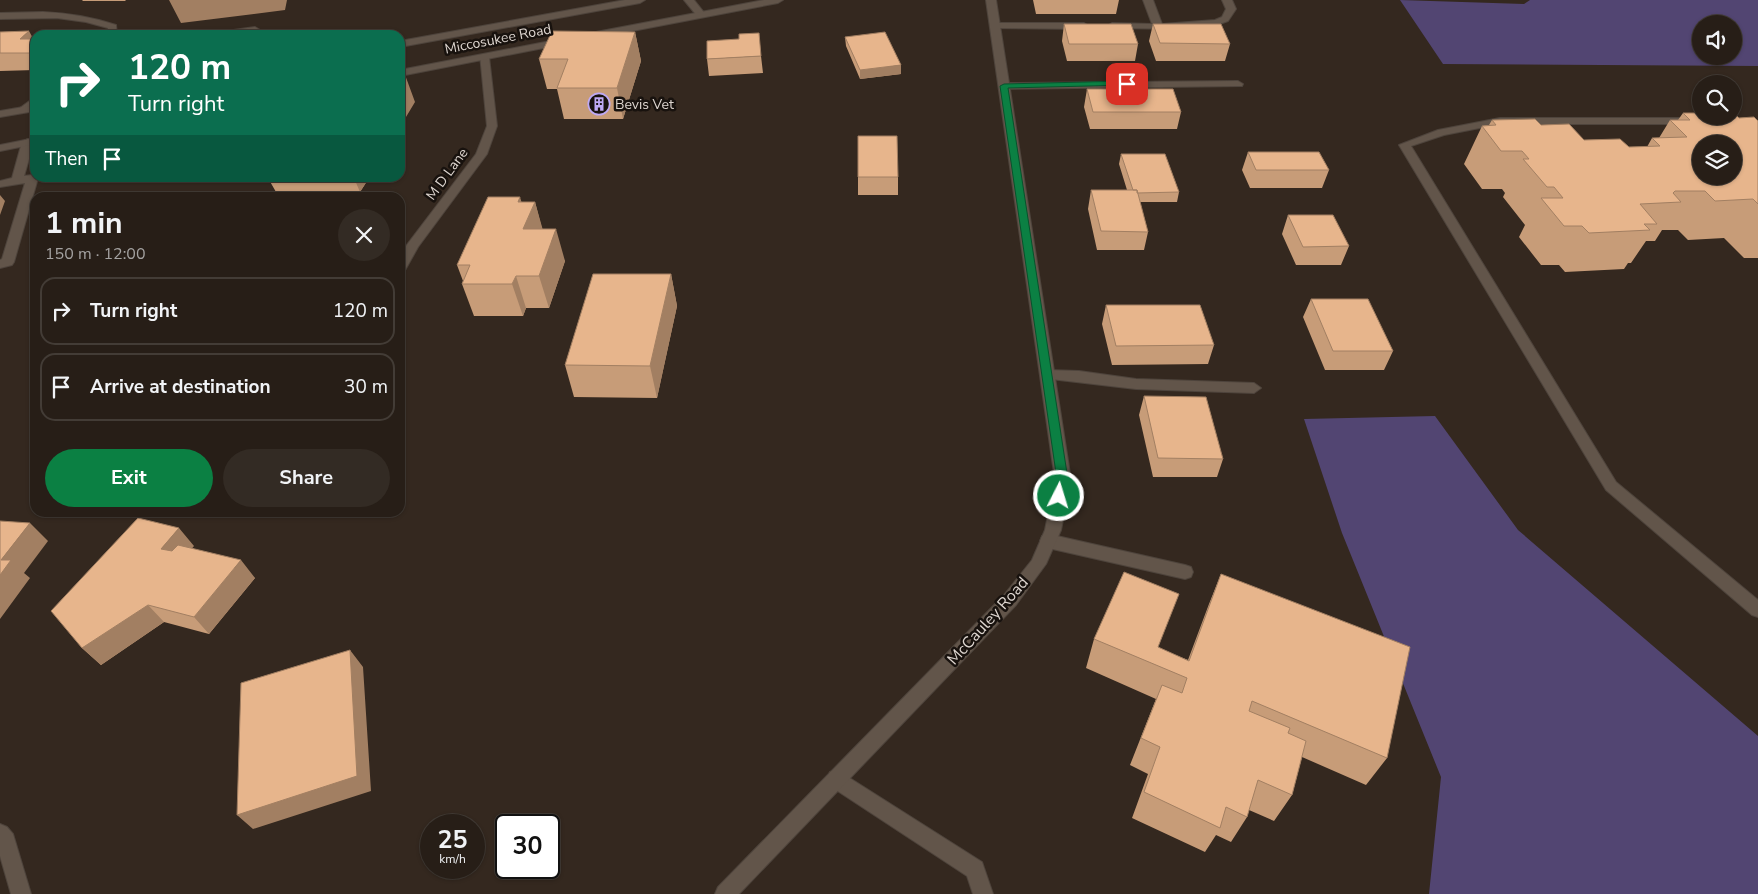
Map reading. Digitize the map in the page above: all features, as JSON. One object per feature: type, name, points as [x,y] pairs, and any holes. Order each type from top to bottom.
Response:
[{"type":"street","name":"Miccosukee Road","points":[[405,43],[640,0]]},
{"type":"street","points":[[689,0],[701,15]]},
{"type":"street","name":"Miccosukee Road","points":[[405,72],[778,0]]},
{"type":"street","name":"McCauley Road","points":[[725,894],[1010,600],[1038,564],[1052,530],[1062,480],[991,0]]},
{"type":"street","points":[[1148,0],[1158,26]]},
{"type":"street","points":[[995,26],[1214,24],[1225,19],[1231,9],[1227,0]]},
{"type":"street","points":[[0,16],[36,14],[80,18],[113,27],[113,30]]},
{"type":"street","name":"M D Lane","points":[[405,259],[412,246],[481,154],[492,126],[484,57]]},
{"type":"street","points":[[1004,86],[1238,84]]},
{"type":"street","points":[[0,114],[29,109]]},
{"type":"street","points":[[1692,121],[1500,122],[1442,132],[1405,145],[1611,486],[1758,610]]},
{"type":"street","points":[[0,148],[30,142]]},
{"type":"street","points":[[17,181],[30,145]]},
{"type":"street","points":[[0,184],[30,178]]},
{"type":"street","points":[[0,264],[8,262],[31,182]]},
{"type":"street","points":[[20,220],[30,218]]},
{"type":"street","points":[[1047,375],[1080,376],[1136,384],[1254,388]]},
{"type":"street","points":[[1048,541],[1185,572]]},
{"type":"street","points":[[837,778],[975,869],[983,894]]},
{"type":"street","points":[[3,837],[21,894]]},
{"type":"shaded area","points":[[1400,0],[1524,4],[1530,0],[1758,0],[1758,66],[1443,64]]},
{"type":"shaded area","points":[[1435,416],[1518,530],[1758,736],[1758,894],[1429,894],[1441,777],[1342,533],[1304,419]]},
{"type":"building","points":[[1064,24],[1131,24],[1138,44],[1069,44]]},
{"type":"building","points":[[1153,24],[1221,24],[1230,44],[1160,43]]},
{"type":"building","points":[[29,31],[20,39],[30,39],[30,52],[0,53],[0,32]]},
{"type":"building","points":[[552,31],[635,32],[617,88],[557,88],[568,59],[539,59]]},
{"type":"building","points":[[885,32],[901,65],[860,70],[845,37]]},
{"type":"building","points":[[759,33],[761,56],[707,59],[707,41],[739,39],[739,34]]},
{"type":"building","points":[[1087,89],[1173,89],[1181,112],[1093,112]]},
{"type":"building","points":[[1683,113],[1692,113],[1692,125],[1742,125],[1742,118],[1754,117],[1758,121],[1758,204],[1753,199],[1715,201],[1705,191],[1675,191],[1673,193],[1681,202],[1640,204],[1657,224],[1644,224],[1650,230],[1589,233],[1582,226],[1564,226],[1541,198],[1563,198],[1554,187],[1547,187],[1523,159],[1529,159],[1522,151],[1501,151],[1482,126],[1496,125],[1492,120],[1535,119],[1541,125],[1569,124],[1584,140],[1620,139],[1629,147],[1660,146],[1652,138],[1687,137],[1670,120],[1690,120]]},
{"type":"building","points":[[858,136],[897,136],[898,177],[858,177]]},
{"type":"building","points":[[1248,152],[1319,152],[1329,170],[1256,170]]},
{"type":"building","points":[[1121,154],[1165,154],[1179,192],[1137,193],[1137,190],[1133,190]]},
{"type":"building","points":[[1091,190],[1137,190],[1148,232],[1101,231]]},
{"type":"building","points":[[488,197],[520,197],[518,202],[535,202],[523,229],[556,229],[539,276],[516,276],[512,284],[462,284],[470,265],[457,265]]},
{"type":"building","points":[[1288,215],[1333,215],[1349,246],[1303,247]]},
{"type":"building","points":[[593,274],[671,274],[650,366],[565,365]]},
{"type":"building","points":[[1311,299],[1368,299],[1393,351],[1333,351]]},
{"type":"building","points":[[1106,305],[1200,305],[1214,345],[1116,346]]},
{"type":"building","points":[[1144,396],[1206,397],[1223,459],[1158,458]]},
{"type":"building","points":[[138,518],[179,528],[161,549],[172,551],[178,545],[241,560],[194,617],[148,605],[82,648],[51,611]]},
{"type":"building","points":[[0,521],[30,523],[1,560],[11,560],[0,575]]},
{"type":"building","points":[[1124,572],[1179,594],[1158,647],[1189,661],[1221,574],[1410,647],[1387,758],[1252,701],[1249,711],[1290,728],[1288,733],[1306,741],[1292,795],[1258,780],[1247,817],[1226,807],[1220,828],[1144,792],[1160,747],[1141,738],[1162,685],[1182,693],[1187,678],[1094,639]]},
{"type":"building","points":[[350,650],[357,776],[237,815],[241,683]]},
{"type":"place","name":"Bevis Vet","points":[[599,104]]},
{"type":"route","points":[[1059,496],[1062,480],[1004,86],[1127,84]]}]
